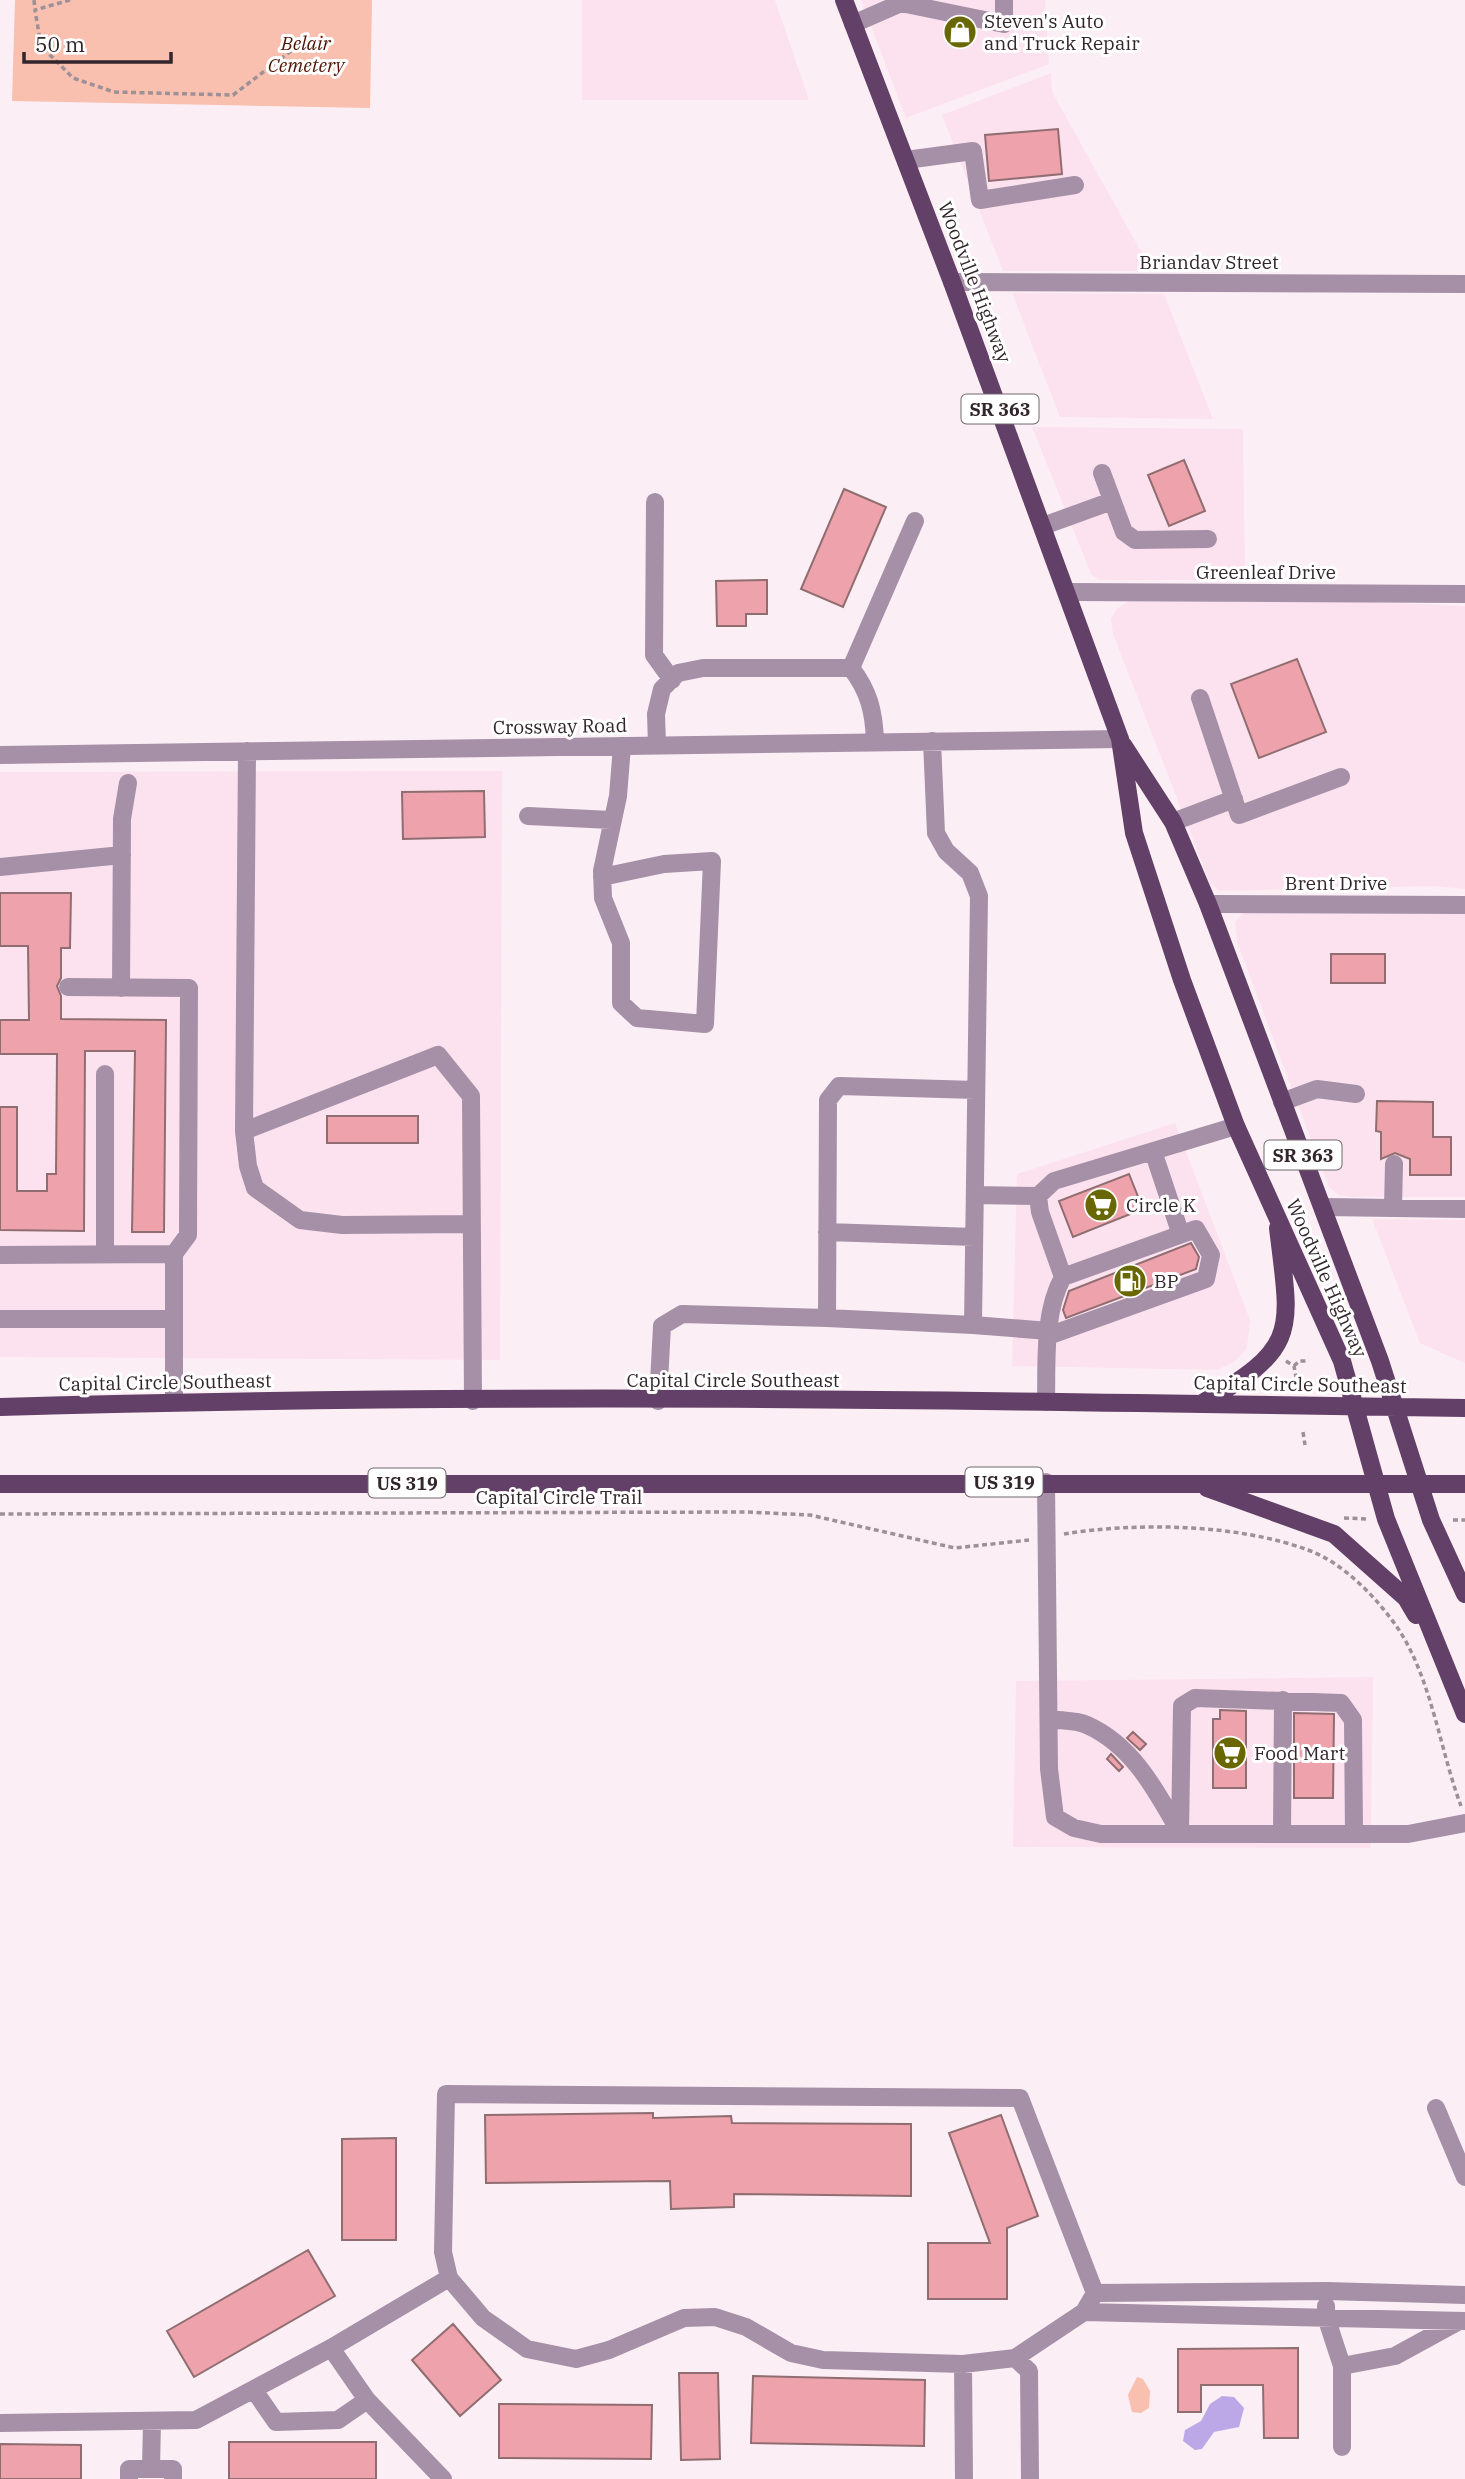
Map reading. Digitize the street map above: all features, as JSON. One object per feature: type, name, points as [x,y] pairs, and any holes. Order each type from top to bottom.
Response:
[{"type":"main road","name":"Woodville Highway","points":[[844,0],[953,282],[1120,739],[1134,833],[1182,980],[1236,1126],[1342,1361],[1386,1519],[1465,1714]]},
{"type":"main road","name":"Woodville Highway","points":[[1120,739],[1173,822],[1208,904],[1324,1207],[1431,1520],[1465,1594]]},
{"type":"main road","points":[[1204,1402],[1246,1378],[1278,1344],[1286,1323],[1287,1303],[1276,1212]]},
{"type":"main road","name":"Capital Circle Southeast","points":[[0,1407],[174,1401],[658,1401],[1204,1402],[1465,1408]]},
{"type":"main road","points":[[1194,1483],[1334,1534],[1406,1598],[1442,1660]]},
{"type":"main road","name":"US 319","points":[[0,1484],[1465,1484]]},
{"type":"street","points":[[853,24],[897,3],[1004,24],[1004,0]]},
{"type":"street","points":[[906,160],[973,151],[980,200],[1075,185]]},
{"type":"street","name":"Briandav Street","points":[[953,282],[1465,284]]},
{"type":"street","points":[[1102,474],[1124,533],[1136,540],[1208,539]]},
{"type":"street","points":[[1043,526],[1112,501]]},
{"type":"street","points":[[655,502],[654,655],[672,680]]},
{"type":"street","points":[[851,668],[915,521]]},
{"type":"street","name":"Greenleaf Drive","points":[[1067,592],[1465,594]]},
{"type":"street","points":[[657,745],[656,714],[662,690],[678,674],[703,668],[851,668]]},
{"type":"street","points":[[851,668],[864,684],[874,710],[875,741]]},
{"type":"street","points":[[1200,698],[1239,815],[1341,777]]},
{"type":"street","name":"Crossway Road","points":[[0,755],[1120,739]]},
{"type":"street","points":[[932,741],[936,833],[946,851],[970,873],[979,896],[973,1325]]},
{"type":"street","points":[[602,877],[664,864],[712,861],[705,1024],[637,1018],[621,1003],[621,943],[603,898],[602,877],[611,820],[618,796],[622,746]]},
{"type":"street","points":[[247,751],[244,1131],[247,1166],[255,1188],[300,1220],[342,1225],[472,1224]]},
{"type":"street","points":[[121,988],[122,819],[128,783]]},
{"type":"street","points":[[1173,822],[1234,799]]},
{"type":"street","points":[[528,816],[611,820]]},
{"type":"street","points":[[0,867],[122,855]]},
{"type":"street","name":"Brent Drive","points":[[1208,904],[1465,905]]},
{"type":"street","points":[[68,986],[189,988],[188,1235],[174,1254],[174,1401]]},
{"type":"street","points":[[244,1131],[438,1055],[471,1096],[473,1401]]},
{"type":"street","points":[[105,1254],[106,1074]]},
{"type":"street","points":[[827,1318],[828,1100],[839,1086],[976,1090]]},
{"type":"street","points":[[1282,1102],[1317,1089],[1356,1094]]},
{"type":"street","points":[[975,1195],[1038,1196],[1054,1181],[1236,1126]]},
{"type":"street","points":[[1153,1151],[1180,1232]]},
{"type":"street","points":[[1393,1208],[1394,1164]]},
{"type":"street","points":[[1038,1196],[1040,1212],[1063,1277]]},
{"type":"street","points":[[1324,1207],[1465,1209]]},
{"type":"street","points":[[658,1401],[662,1326],[682,1314],[973,1325],[1048,1334],[1206,1279],[1212,1255],[1196,1229],[1180,1232],[1063,1277],[1055,1291],[1048,1334],[1046,1402]]},
{"type":"street","points":[[827,1232],[974,1237]]},
{"type":"street","points":[[0,1255],[174,1254]]},
{"type":"street","points":[[0,1318],[174,1320]]},
{"type":"street","points":[[1046,1482],[1049,1769],[1055,1818],[1074,1828],[1101,1834],[1408,1834],[1465,1823]]},
{"type":"street","points":[[1180,1834],[1182,1706],[1195,1698],[1341,1703],[1349,1710],[1353,1720],[1354,1834]]},
{"type":"street","points":[[1282,1834],[1283,1700]]},
{"type":"street","points":[[1049,1719],[1085,1724],[1116,1742],[1152,1782],[1180,1834]]},
{"type":"street","points":[[446,2094],[1020,2098],[1095,2293],[1084,2312],[1016,2358],[963,2364],[823,2360],[791,2353],[746,2327],[715,2316],[684,2318],[609,2350],[576,2358],[527,2349],[483,2318],[449,2278],[443,2252],[446,2094]]},
{"type":"street","points":[[1436,2108],[1465,2177]]},
{"type":"street","points":[[0,2423],[196,2420],[331,2348],[449,2278]]},
{"type":"street","points":[[1095,2293],[1327,2291],[1465,2295]]},
{"type":"street","points":[[1327,2291],[1326,2317],[1342,2366],[1342,2447]]},
{"type":"street","points":[[1084,2312],[1462,2321]]},
{"type":"street","points":[[1342,2366],[1395,2356],[1462,2321]]},
{"type":"street","points":[[331,2348],[367,2400],[443,2479]]},
{"type":"street","points":[[1016,2358],[1029,2371],[1030,2479]]},
{"type":"street","points":[[963,2364],[964,2479]]},
{"type":"street","points":[[254,2390],[276,2422],[338,2420],[367,2400]]},
{"type":"street","points":[[151,2469],[152,2421]]},
{"type":"street","points":[[128,2479],[129,2469],[173,2469],[173,2479]]},
{"type":"path","points":[[34,0],[41,46],[73,78],[114,92],[233,95],[299,45]]},
{"type":"path","points":[[35,10],[69,0]]},
{"type":"path","points":[[1296,1377],[1294,1366],[1299,1362],[1307,1362]]},
{"type":"path","points":[[1303,1432],[1305,1446]]},
{"type":"path","name":"Capital Circle Trail","points":[[0,1514],[747,1512],[810,1515],[919,1543],[955,1548],[1030,1540]]},
{"type":"path","points":[[1453,1520],[1465,1520]]},
{"type":"path","points":[[1064,1534],[1139,1527],[1259,1536],[1310,1550],[1348,1574],[1399,1631],[1419,1672],[1465,1816]]},
{"type":"shaded area","points":[[582,0],[775,0],[809,100],[582,100]]},
{"type":"shaded area","name":"Steven's Auto and Truck Repair","points":[[861,0],[1045,0],[1049,64],[906,118]]},
{"type":"shaded area","points":[[1051,73],[1052,92],[1152,271],[1003,271],[942,115]]},
{"type":"shaded area","points":[[1012,293],[1164,294],[1213,419],[1060,417]]},
{"type":"shaded area","points":[[1032,427],[1243,429],[1245,580],[1099,580],[1091,574]]},
{"type":"shaded area","points":[[1131,599],[1321,600],[1465,606],[1465,889],[1433,886],[1219,891],[1210,883],[1113,634],[1111,619],[1117,609]]},
{"type":"shaded area","points":[[502,771],[500,1360],[0,1357],[0,772]]},
{"type":"shaded area","points":[[1242,914],[1465,914],[1465,1197],[1351,1197],[1339,1195],[1329,1187],[1237,942],[1235,922]]},
{"type":"shaded area","points":[[1175,1123],[1250,1320],[1247,1348],[1235,1361],[1217,1370],[1012,1366],[1017,1174]]},
{"type":"shaded area","points":[[1372,1219],[1465,1220],[1465,1363],[1420,1343]]},
{"type":"shaded area","points":[[1373,1677],[1371,1848],[1013,1847],[1016,1681]]},
{"type":"shaded area","points":[[1222,2396],[1234,2397],[1244,2408],[1239,2427],[1214,2432],[1202,2449],[1195,2450],[1183,2441],[1185,2430],[1201,2421],[1210,2404]]},
{"type":"green space","name":"Belair Cemetery","points":[[15,0],[372,0],[370,108],[12,101]]},
{"type":"green space","points":[[1137,2377],[1143,2379],[1150,2391],[1149,2408],[1141,2413],[1132,2412],[1128,2395]]},
{"type":"building","points":[[1058,129],[1062,174],[989,181],[985,135]]},
{"type":"building","points":[[1184,460],[1205,511],[1169,526],[1148,475]]},
{"type":"building","points":[[844,489],[886,507],[843,607],[801,589]]},
{"type":"building","points":[[767,580],[767,614],[746,614],[746,626],[717,626],[716,581]]},
{"type":"building","points":[[1297,659],[1326,732],[1259,758],[1231,684]]},
{"type":"building","points":[[484,791],[485,837],[403,839],[402,792]]},
{"type":"building","points":[[0,893],[71,893],[70,948],[61,948],[61,978],[57,986],[61,996],[61,1019],[166,1020],[164,1232],[132,1232],[135,1051],[85,1051],[84,1231],[0,1230],[0,1107],[17,1107],[17,1191],[47,1191],[47,1174],[56,1174],[57,1054],[0,1054],[0,1020],[29,1020],[28,946],[0,946]]},
{"type":"building","points":[[1331,954],[1385,954],[1385,983],[1331,983]]},
{"type":"building","points":[[1377,1101],[1433,1102],[1433,1137],[1451,1137],[1451,1175],[1410,1175],[1410,1159],[1395,1153],[1381,1159],[1381,1132],[1376,1131]]},
{"type":"building","points":[[327,1116],[418,1116],[418,1143],[327,1143]]},
{"type":"building","name":"Circle K","points":[[1129,1174],[1143,1209],[1073,1237],[1059,1201]]},
{"type":"building","name":"BP","points":[[1191,1243],[1199,1257],[1196,1269],[1066,1318],[1063,1310],[1069,1291]]},
{"type":"building","name":"Food Mart","points":[[1220,1710],[1246,1711],[1246,1788],[1213,1788],[1213,1719],[1220,1719]]},
{"type":"building","points":[[1294,1713],[1334,1714],[1333,1798],[1294,1798]]},
{"type":"building","points":[[1133,1732],[1146,1744],[1140,1750],[1127,1738]]},
{"type":"building","points":[[1111,1754],[1123,1767],[1119,1771],[1107,1759]]},
{"type":"building","points":[[653,2113],[653,2118],[731,2116],[732,2123],[911,2124],[911,2196],[734,2194],[734,2207],[671,2209],[670,2181],[486,2183],[485,2115]]},
{"type":"building","points":[[1001,2115],[1038,2216],[1007,2228],[1007,2299],[928,2299],[928,2243],[990,2243],[949,2133]]},
{"type":"building","points":[[396,2138],[396,2240],[342,2240],[342,2139]]},
{"type":"building","points":[[308,2250],[335,2296],[194,2377],[167,2331]]},
{"type":"building","points":[[453,2324],[501,2380],[460,2416],[412,2360]]},
{"type":"building","points":[[1298,2348],[1298,2438],[1264,2438],[1263,2385],[1201,2385],[1201,2412],[1178,2412],[1178,2349]]},
{"type":"building","points":[[679,2373],[718,2373],[720,2459],[681,2460]]},
{"type":"building","points":[[753,2376],[925,2380],[924,2446],[751,2443]]},
{"type":"building","points":[[499,2404],[652,2405],[651,2459],[499,2458]]},
{"type":"building","points":[[229,2442],[376,2442],[376,2479],[229,2479]]},
{"type":"building","points":[[0,2444],[81,2445],[81,2479],[0,2479]]},
{"type":"place","name":"Steven's Auto and Truck Repair","points":[[960,32]]},
{"type":"place","name":"Circle K","points":[[1101,1205]]},
{"type":"place","name":"BP","points":[[1130,1281]]},
{"type":"place","name":"Food Mart","points":[[1230,1753]]}]
